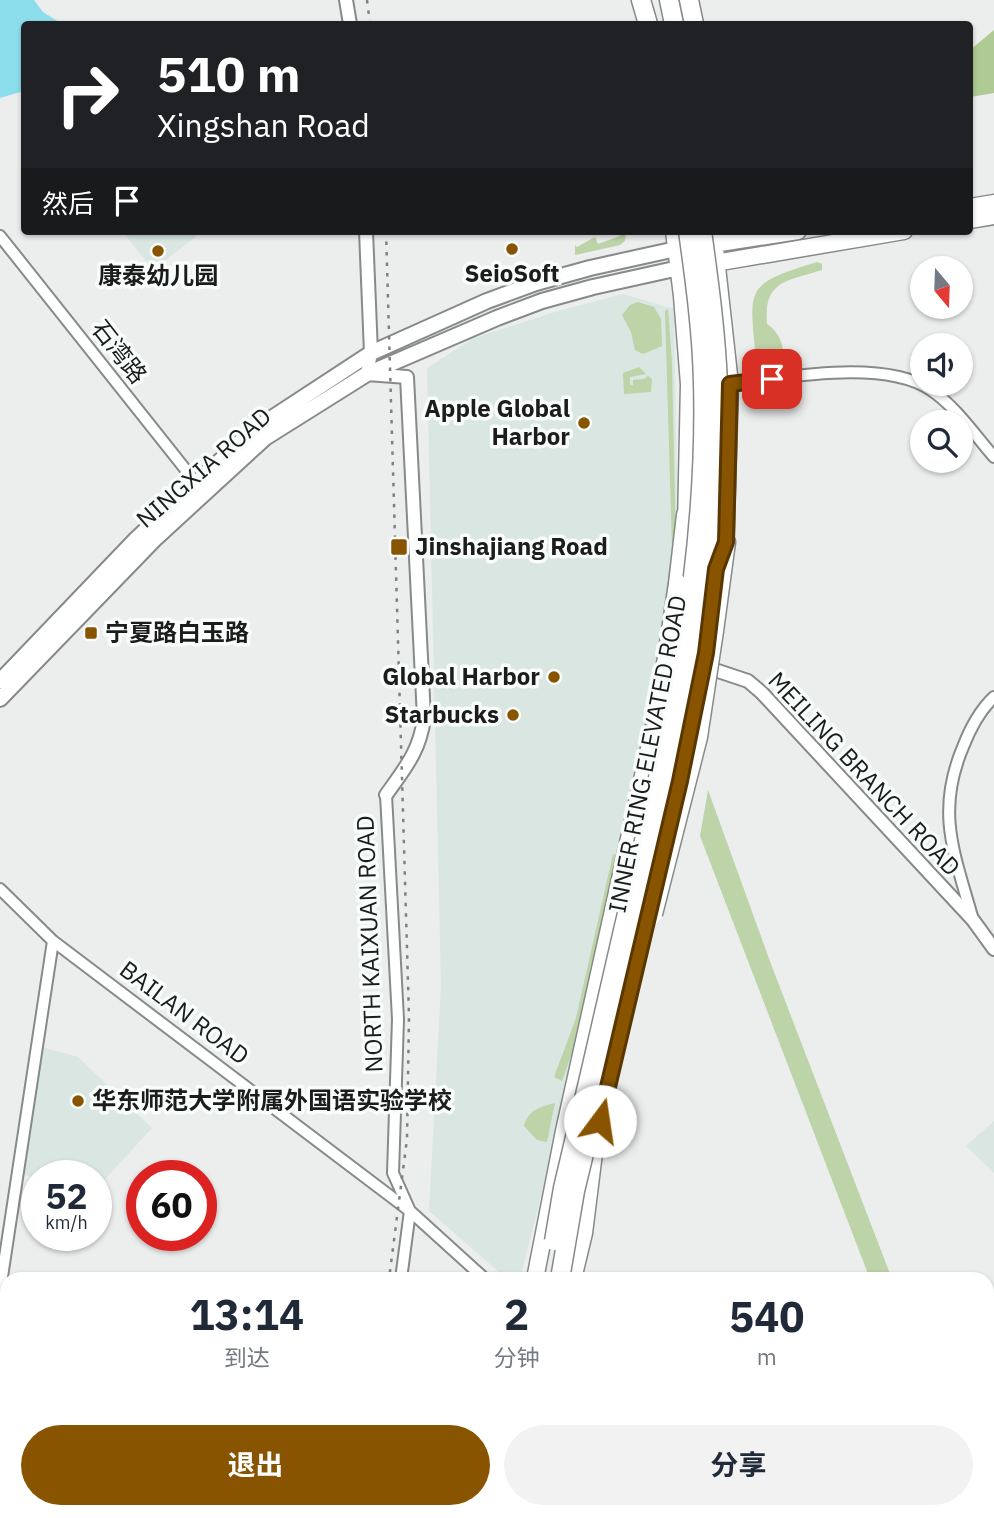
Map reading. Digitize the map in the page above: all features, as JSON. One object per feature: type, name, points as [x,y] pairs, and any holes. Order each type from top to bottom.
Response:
[{"type":"highway","points":[[641,0],[647,21]]},
{"type":"highway","points":[[653,0],[656,21]]},
{"type":"highway","points":[[669,0],[673,21]]},
{"type":"highway","points":[[689,0],[693,21]]},
{"type":"highway","name":"INNER RING ELEVATED ROAD","points":[[549,1272],[563,1188],[645,841],[680,668],[698,542],[703,383],[689,235]]},
{"type":"highway","name":"INNER RING ELEVATED ROAD","points":[[561,1272],[575,1191],[695,670],[710,554],[717,456],[718,384],[710,235]]},
{"type":"highway","points":[[621,939],[627,873],[653,751],[686,516]]},
{"type":"highway","points":[[612,1037],[650,928],[695,750],[726,542]]},
{"type":"main road","points":[[648,0],[655,21]]},
{"type":"main road","points":[[681,0],[684,21]]},
{"type":"main road","points":[[973,206],[994,203]]},
{"type":"main road","points":[[973,220],[994,216]]},
{"type":"main road","points":[[536,1272],[564,1131],[672,643],[680,588],[686,516],[689,384],[674,235]]},
{"type":"main road","points":[[646,931],[660,907],[704,737],[715,670],[726,542],[730,384],[717,262],[710,235],[676,249]]},
{"type":"main road","points":[[679,268],[880,235]]},
{"type":"main road","name":"NINGXIA ROAD","points":[[0,699],[156,538],[252,431],[371,354],[487,301],[536,283],[590,268],[676,249]]},
{"type":"main road","name":"NINGXIA ROAD","points":[[0,681],[136,539],[265,439],[367,374],[542,301],[679,268]]},
{"type":"main road","points":[[575,1272],[584,1233],[594,1145],[680,781],[706,653],[716,569],[726,542]]},
{"type":"street","points":[[346,0],[350,21]]},
{"type":"street","points":[[366,235],[371,354],[367,374]]},
{"type":"street","name":"石湾路","points":[[0,236],[200,489]]},
{"type":"street","points":[[730,384],[854,372],[881,373],[907,379],[929,388],[948,403],[994,457]]},
{"type":"street","name":"NORTH KAIXUAN ROAD","points":[[367,374],[407,377],[424,718],[415,754],[386,795],[398,1018],[393,1173],[410,1211]]},
{"type":"street","name":"MEILING BRANCH ROAD","points":[[715,670],[748,681],[762,693],[973,920],[994,948]]},
{"type":"street","points":[[973,920],[948,822],[949,789],[970,729],[994,696]]},
{"type":"street","name":"BAILAN ROAD","points":[[0,889],[54,941],[410,1211],[477,1272]]},
{"type":"street","points":[[3,1272],[54,941]]},
{"type":"street","points":[[402,1272],[410,1211]]},
{"type":"shaded area","name":"康泰幼儿园","points":[[125,235],[198,235],[153,270]]},
{"type":"shaded area","points":[[623,294],[674,309],[678,548],[662,655],[558,1130],[522,1272],[499,1272],[429,1211],[441,986],[427,368],[474,338],[558,311]]},
{"type":"shaded area","name":"华东师范大学附属外国语实验学校","points":[[42,1047],[78,1057],[152,1128],[112,1172],[112,1160],[23,1160]]},
{"type":"shaded area","points":[[994,1121],[994,1173],[966,1146]]},
{"type":"green space","points":[[994,30],[994,93],[973,96],[973,48]]},
{"type":"green space","points":[[626,235],[625,241],[620,245],[575,255],[575,245],[577,247],[595,237],[598,244]]},
{"type":"green space","points":[[817,262],[822,264],[822,270],[789,280],[774,290],[769,299],[767,324],[779,337],[785,366],[762,366],[756,361],[752,318],[756,293],[763,284],[775,277]]},
{"type":"green space","points":[[638,302],[654,307],[661,319],[662,346],[643,354],[635,350],[631,332],[622,315],[630,305]]},
{"type":"green space","points":[[668,309],[672,363],[676,548],[665,627],[661,627],[672,548],[665,311]]},
{"type":"green space","points":[[639,367],[646,374],[630,377],[630,385],[633,385],[633,380],[648,376],[652,379],[651,392],[624,394],[623,373]]},
{"type":"green space","points":[[708,790],[771,964],[889,1272],[867,1272],[700,836]]},
{"type":"green space","points":[[613,854],[617,855],[574,1047],[562,1081],[554,1077],[576,1018]]},
{"type":"green space","points":[[555,1103],[547,1142],[537,1140],[524,1126],[528,1116],[535,1110]]},
{"type":"water","points":[[0,0],[34,0],[43,12],[57,21],[21,21],[21,92],[0,98]]},
{"type":"railway","points":[[367,0],[370,21]]},
{"type":"railway","points":[[386,235],[409,1017],[407,1139],[390,1272]]},
{"type":"place","name":"SeioSoft","points":[[512,249]]},
{"type":"place","name":"康泰幼儿园","points":[[158,251]]},
{"type":"place","name":"Apple Global Harbor","points":[[584,423]]},
{"type":"place","name":"Jinshajiang Road","points":[[399,547]]},
{"type":"place","name":"宁夏路白玉路","points":[[91,633]]},
{"type":"place","name":"Global Harbor","points":[[554,677]]},
{"type":"place","name":"Starbucks","points":[[513,715]]},
{"type":"place","name":"华东师范大学附属外国语实验学校","points":[[78,1101]]},
{"type":"route","points":[[600,1121],[680,781],[706,653],[716,569],[726,542],[730,384],[772,379]]}]
